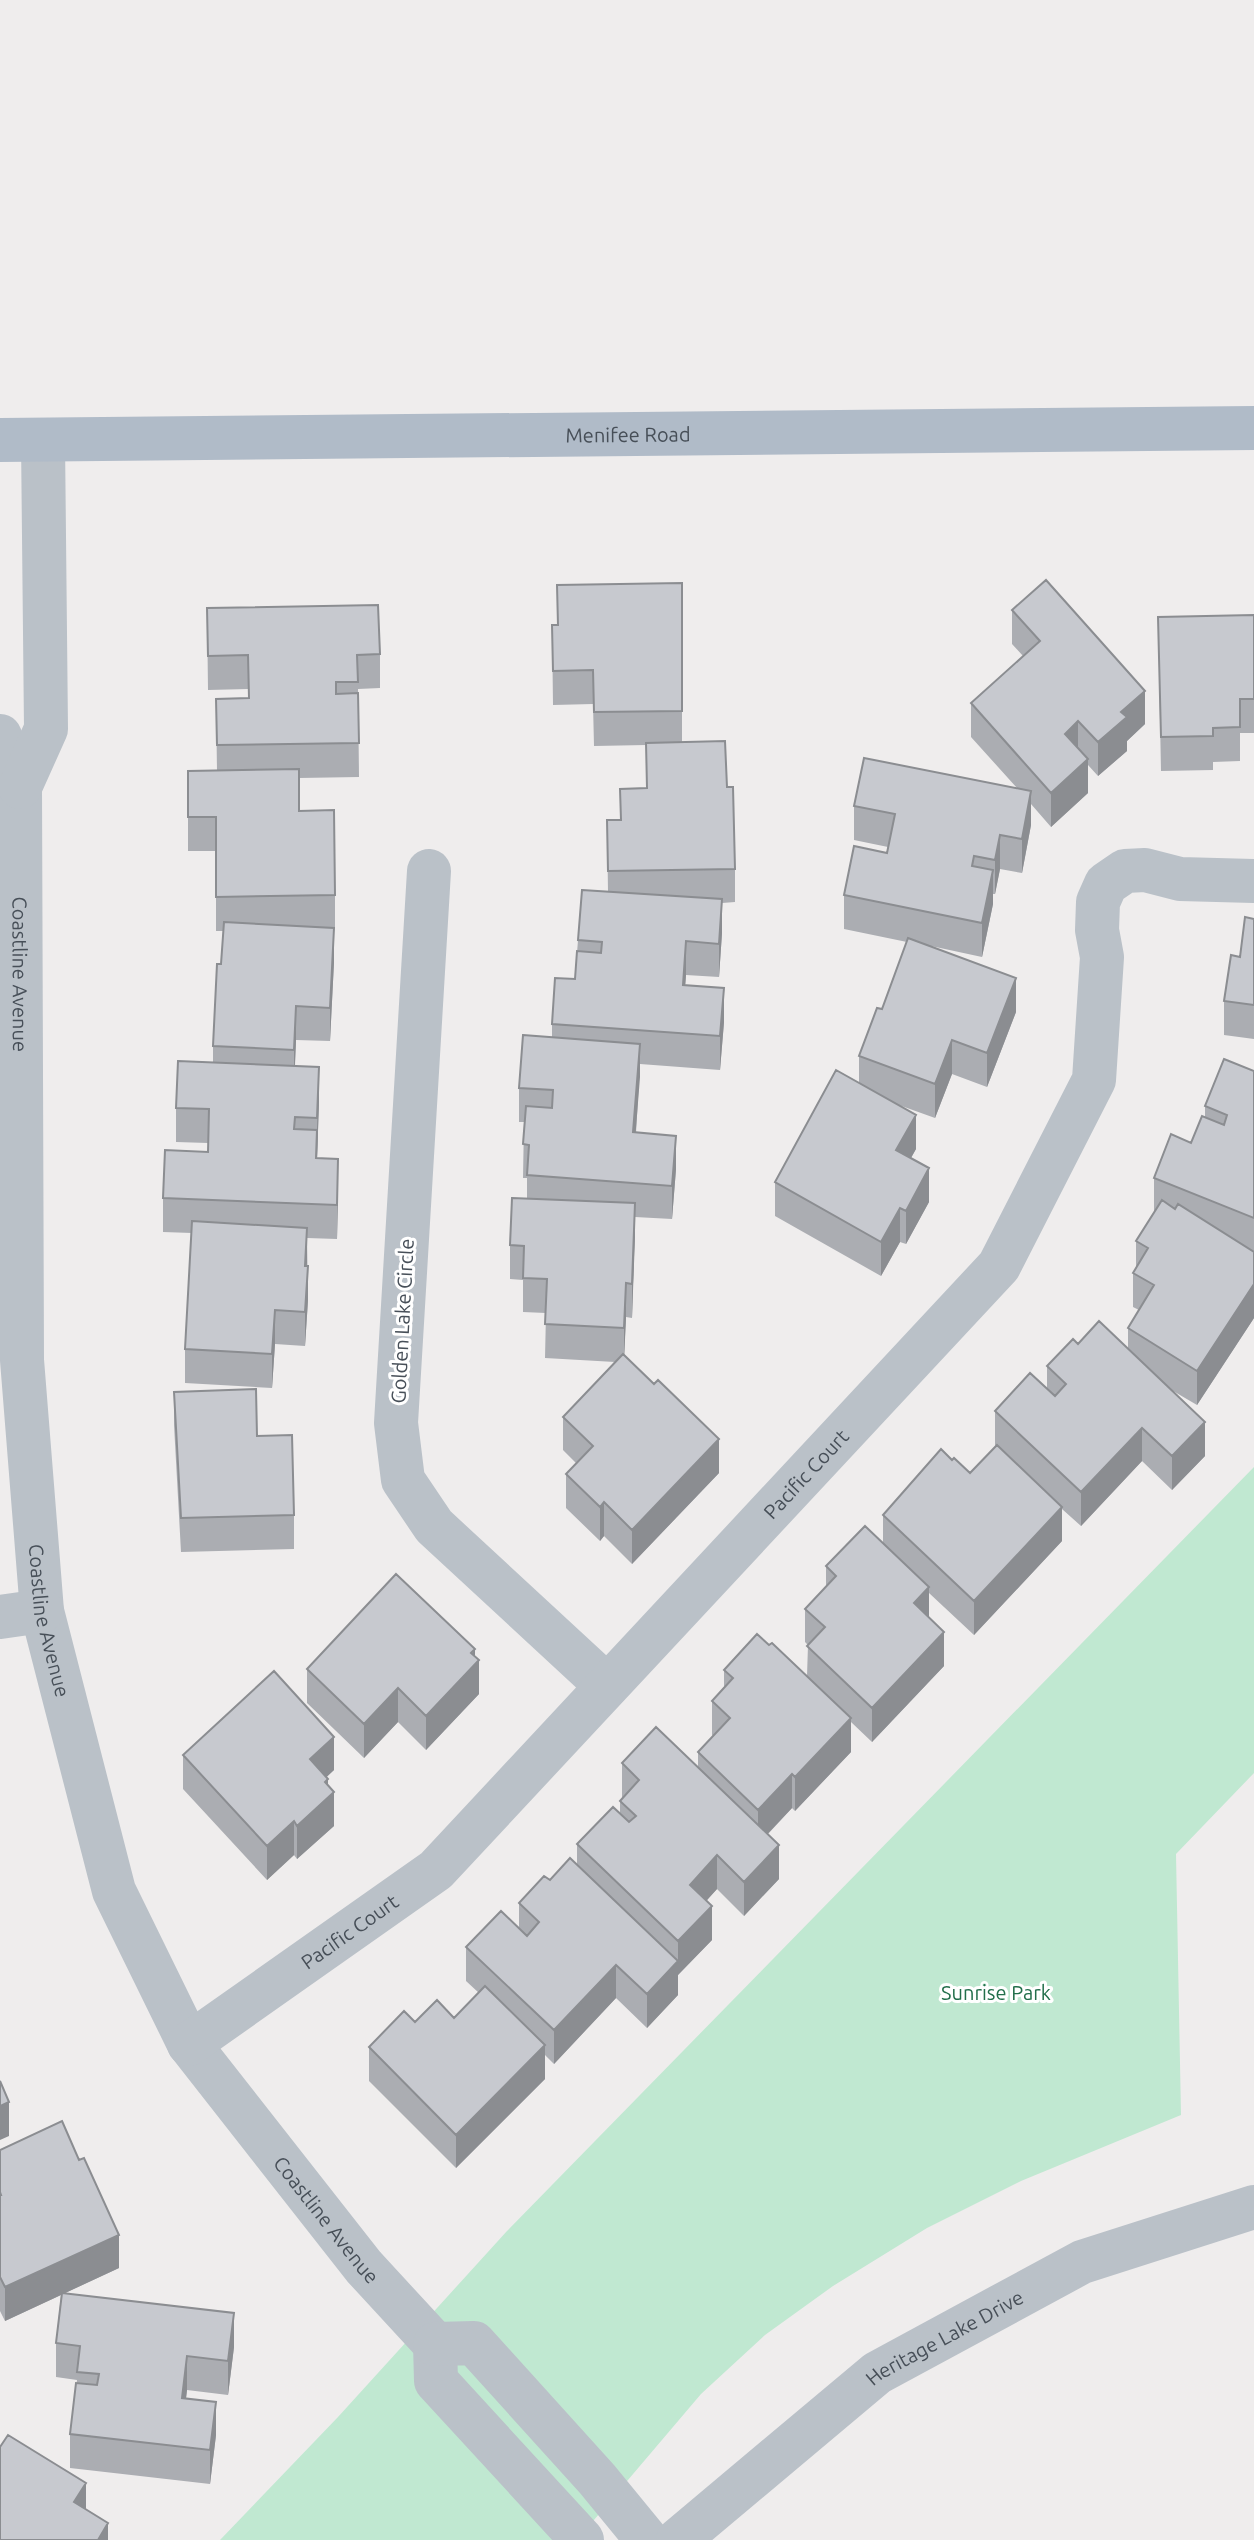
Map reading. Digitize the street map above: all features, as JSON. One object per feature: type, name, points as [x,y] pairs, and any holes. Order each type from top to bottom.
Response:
[{"type":"main road","name":"Menifee Road","points":[[0,440],[1254,428]]},
{"type":"street","name":"Coastline Avenue","points":[[20,787],[46,729],[43,440]]},
{"type":"street","name":"Coastline Avenue","points":[[0,736],[20,787],[21,1614],[114,1891],[189,2044],[364,2267],[435,2344]]},
{"type":"street","name":"Pacific Court","points":[[189,2044],[436,1870],[999,1266],[1094,1080],[1102,957],[1097,930],[1098,902],[1106,884],[1125,871],[1145,870],[1180,879],[1254,881]]},
{"type":"street","name":"Golden Lake Circle","points":[[429,871],[396,1423],[403,1480],[434,1526],[607,1686]]},
{"type":"street","name":"Heritage Lake Drive","points":[[678,2540],[877,2373],[1082,2262],[1254,2207]]},
{"type":"street","points":[[582,2540],[436,2381],[435,2344],[474,2343],[597,2479],[647,2540]]},
{"type":"green space","name":"Sunrise Park","points":[[1254,1467],[1254,1773],[1176,1854],[1181,2115],[1021,2181],[927,2228],[833,2286],[765,2335],[701,2394],[577,2540],[220,2540],[338,2417],[507,2231]]},
{"type":"building","points":[[1046,580],[1145,691],[1121,712],[1127,717],[1098,742],[1078,721],[1065,734],[1088,759],[1051,793],[971,703],[1040,641],[1012,610]]},
{"type":"building","points":[[682,583],[682,711],[594,712],[593,670],[553,671],[552,625],[558,625],[557,585]]},
{"type":"building","points":[[378,605],[380,654],[357,655],[358,682],[336,682],[336,694],[358,693],[359,743],[217,745],[216,699],[249,698],[248,655],[208,656],[207,608]]},
{"type":"building","points":[[1254,615],[1254,699],[1240,699],[1240,727],[1213,728],[1213,736],[1161,737],[1158,617]]},
{"type":"building","points":[[725,741],[727,787],[733,787],[735,869],[608,871],[607,820],[621,820],[620,789],[647,788],[646,743]]},
{"type":"building","points":[[864,758],[1031,791],[1022,839],[1000,835],[995,860],[974,856],[972,866],[993,870],[982,923],[844,895],[854,846],[887,853],[895,814],[854,806]]},
{"type":"building","points":[[299,769],[299,811],[334,810],[335,895],[216,897],[216,817],[188,817],[188,771]]},
{"type":"building","points":[[582,890],[722,899],[719,944],[686,941],[683,985],[724,988],[720,1036],[552,1024],[555,978],[575,979],[577,951],[601,953],[602,942],[578,940]]},
{"type":"building","points":[[1245,917],[1254,919],[1254,1005],[1224,1001],[1231,955],[1240,957]]},
{"type":"building","points":[[224,922],[334,928],[330,1008],[296,1006],[294,1050],[213,1046],[217,964],[221,964]]},
{"type":"building","points":[[908,938],[1016,978],[987,1053],[952,1040],[935,1084],[859,1056],[877,1008],[882,1009]]},
{"type":"building","points":[[523,1035],[640,1044],[633,1132],[676,1136],[672,1186],[527,1175],[529,1145],[523,1144],[526,1106],[552,1108],[553,1090],[519,1088]]},
{"type":"building","points":[[1224,1059],[1254,1071],[1254,1218],[1154,1178],[1171,1134],[1191,1143],[1202,1116],[1224,1125],[1227,1115],[1205,1106]]},
{"type":"building","points":[[178,1061],[319,1067],[317,1118],[295,1117],[294,1129],[317,1130],[316,1158],[338,1159],[337,1205],[163,1198],[165,1150],[208,1152],[209,1109],[176,1108]]},
{"type":"building","points":[[836,1070],[916,1115],[896,1150],[929,1168],[906,1211],[900,1208],[881,1242],[775,1182]]},
{"type":"building","points":[[512,1198],[635,1203],[632,1284],[626,1283],[624,1328],[545,1324],[547,1279],[523,1278],[524,1246],[510,1245]]},
{"type":"building","points":[[1162,1200],[1175,1209],[1178,1204],[1254,1252],[1254,1284],[1197,1371],[1128,1328],[1154,1285],[1133,1273],[1148,1248],[1136,1241]]},
{"type":"building","points":[[192,1221],[307,1228],[305,1312],[275,1310],[272,1354],[185,1349]]},
{"type":"building","points":[[1099,1321],[1205,1422],[1172,1456],[1142,1428],[1081,1492],[995,1411],[1030,1373],[1055,1396],[1066,1384],[1047,1366],[1073,1339],[1078,1344]]},
{"type":"building","points":[[623,1354],[654,1384],[658,1380],[719,1439],[632,1530],[604,1502],[600,1507],[566,1474],[593,1446],[563,1417]]},
{"type":"building","points":[[256,1389],[257,1436],[292,1435],[294,1515],[181,1518],[174,1392]]},
{"type":"building","points":[[997,1445],[1062,1507],[974,1601],[883,1515],[941,1449],[970,1473]]},
{"type":"building","points":[[865,1526],[929,1587],[914,1603],[944,1632],[872,1708],[807,1646],[825,1627],[805,1609],[836,1576],[826,1566]]},
{"type":"building","points":[[396,1574],[475,1649],[471,1653],[479,1660],[426,1716],[398,1688],[364,1724],[307,1669]]},
{"type":"building","points":[[757,1634],[769,1645],[772,1643],[851,1718],[795,1777],[792,1774],[758,1810],[698,1752],[730,1718],[712,1701],[733,1678],[724,1670]]},
{"type":"building","points":[[274,1671],[334,1737],[310,1759],[328,1779],[325,1782],[334,1792],[297,1826],[294,1821],[267,1846],[183,1755]]},
{"type":"building","points":[[656,1727],[779,1845],[744,1882],[717,1855],[690,1885],[712,1906],[678,1941],[577,1844],[613,1807],[629,1822],[636,1816],[620,1801],[639,1780],[622,1763]]},
{"type":"building","points":[[570,1858],[678,1961],[647,1994],[616,1965],[554,2030],[466,1947],[501,1911],[527,1936],[539,1922],[519,1903],[544,1876],[550,1880]]},
{"type":"building","points":[[485,1986],[545,2045],[456,2135],[369,2047],[404,2011],[415,2022],[437,2000],[454,2018]]},
{"type":"building","points":[[0,2081],[9,2102],[0,2106]]},
{"type":"building","points":[[62,2121],[79,2160],[84,2158],[119,2235],[5,2287],[0,2277],[0,2150]]},
{"type":"building","points":[[62,2293],[234,2313],[228,2361],[187,2356],[182,2398],[216,2402],[210,2450],[70,2434],[76,2383],[97,2385],[99,2374],[77,2372],[80,2346],[56,2343]]},
{"type":"building","points":[[8,2435],[86,2483],[74,2502],[108,2523],[98,2540],[0,2540],[0,2447]]}]
